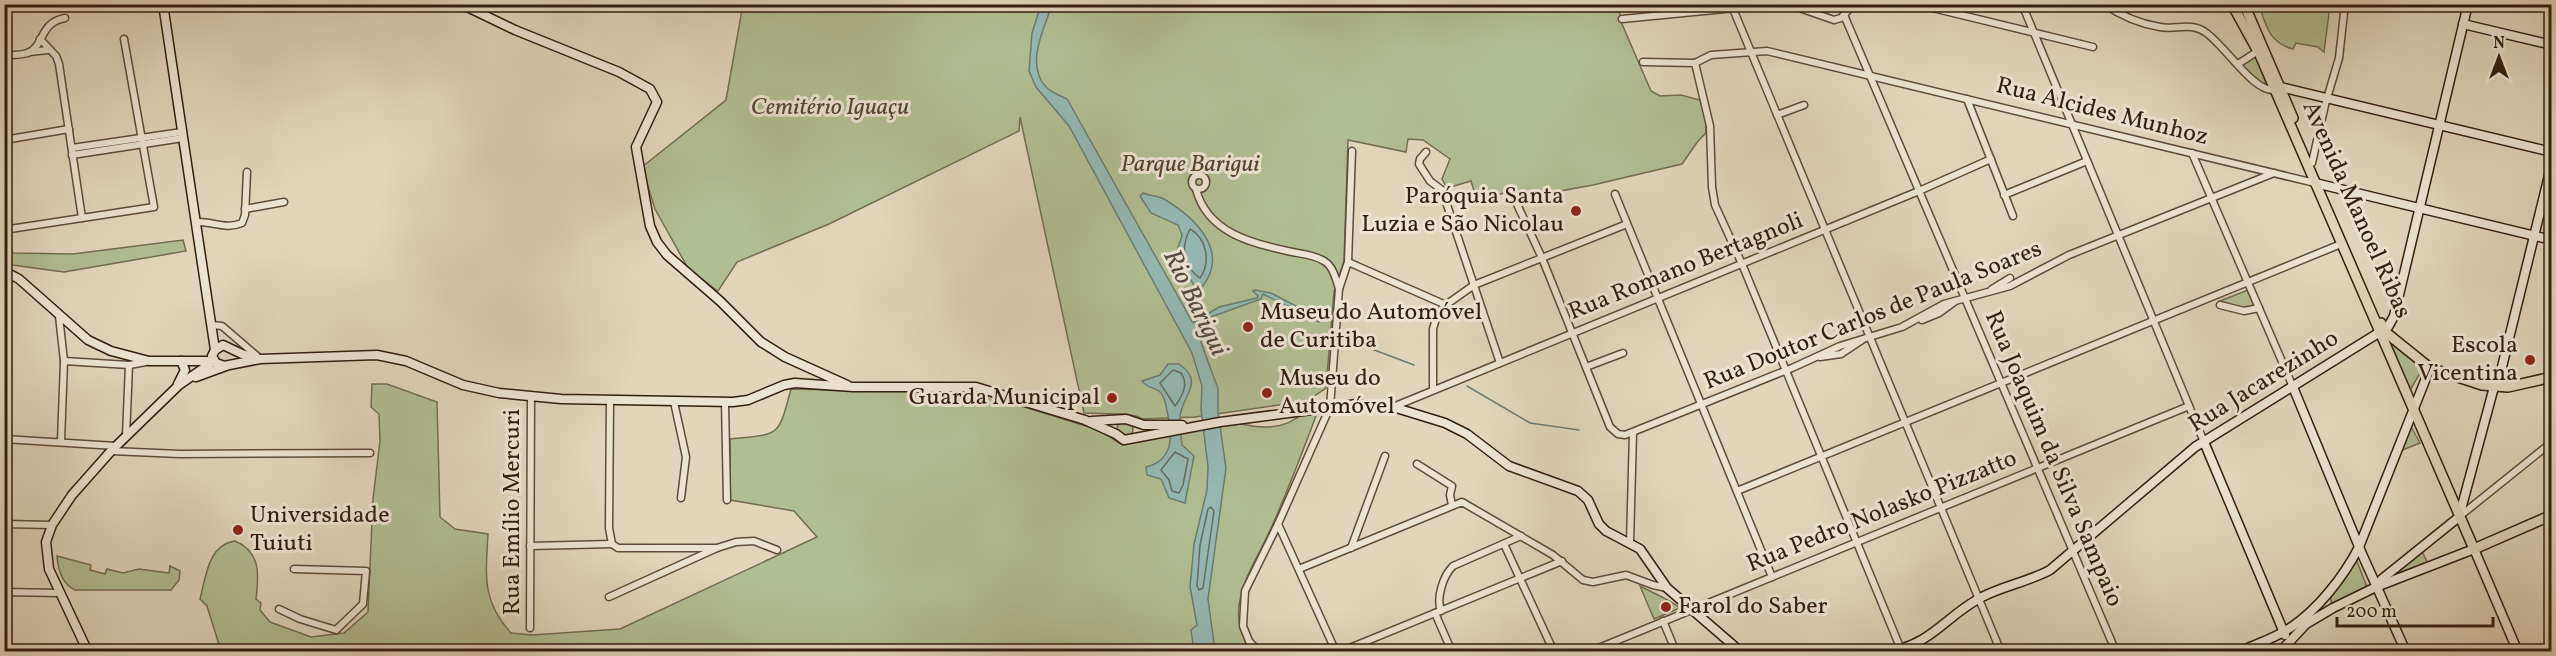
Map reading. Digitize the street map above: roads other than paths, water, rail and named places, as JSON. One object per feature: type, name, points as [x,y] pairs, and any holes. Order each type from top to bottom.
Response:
[{"type":"main road","points":[[163,4],[212,325],[214,355],[218,365],[228,365]]},
{"type":"main road","points":[[460,4],[505,26],[619,72],[650,89],[656,97],[656,108],[638,141],[636,154],[646,192],[650,226],[657,242],[667,255],[720,301],[761,342],[785,357],[853,387]]},
{"type":"main road","name":"Avenida Manoel Ribas","points":[[2232,4],[2258,51],[2312,163],[2341,244],[2382,332],[2430,368],[2494,387],[2514,386],[2552,377]]},
{"type":"main road","name":"Avenida Manoel Ribas","points":[[2244,4],[2277,89],[2382,332]]},
{"type":"main road","points":[[2468,4],[2394,316],[2382,332],[2412,408],[2518,651]]},
{"type":"main road","points":[[2463,24],[2552,45]]},
{"type":"main road","points":[[2277,89],[2552,152]]},
{"type":"main road","points":[[2376,587],[2382,579],[2459,517],[2494,387],[2500,375],[2552,163]]},
{"type":"main road","name":"Rua Alcides Munhoz","points":[[2318,184],[2552,240]]},
{"type":"main road","points":[[4,272],[19,279],[88,340],[118,354],[149,361],[193,361],[214,355]]},
{"type":"main road","points":[[212,325],[234,355],[228,365]]},
{"type":"main road","name":"Rua Jacarezinho","points":[[1888,651],[1902,650],[1937,631],[1979,599],[2041,575],[2073,552],[2189,452],[2382,332]]},
{"type":"main road","points":[[88,651],[59,593],[46,559],[46,542],[52,525],[72,495],[113,448],[223,345],[260,359]]},
{"type":"main road","points":[[187,380],[228,365],[260,359],[377,354],[405,361],[475,388],[531,397],[725,402],[748,400],[789,384],[982,388],[1084,420],[1124,440],[1165,429],[1330,407],[1358,404],[1393,406],[1453,426],[1509,466],[1578,491],[1591,506],[1602,528],[1611,535],[1630,543],[1644,554],[1667,588],[1741,651]]},
{"type":"main road","points":[[172,392],[185,370],[181,361]]},
{"type":"main road","points":[[2239,651],[2283,632],[2298,622],[2349,565],[2359,547],[2412,408],[2430,368]]},
{"type":"main road","points":[[2293,387],[2351,529],[2406,651]]},
{"type":"main road","points":[[1084,420],[1126,419],[1134,423],[1165,429]]},
{"type":"main road","points":[[1116,434],[1115,426],[1119,420]]},
{"type":"main road","points":[[1130,439],[1136,432],[1134,423]]},
{"type":"main road","points":[[2204,442],[2283,632],[2285,636],[2293,638]]},
{"type":"main road","points":[[2280,651],[2316,618],[2333,608],[2376,587],[2474,549],[2552,515]]},
{"type":"main road","points":[[2351,529],[2359,530],[2367,527]]},
{"type":"main road","points":[[2349,565],[2360,566],[2370,572]]},
{"type":"main road","points":[[2330,588],[2326,602],[2328,607],[2333,608]]},
{"type":"main road","points":[[2272,637],[2278,643],[2280,651]]},
{"type":"street","points":[[1622,19],[1776,4]]},
{"type":"street","points":[[1788,4],[1830,20],[1844,15],[1854,4]]},
{"type":"street","points":[[1916,4],[2093,47]]},
{"type":"street","points":[[2022,4],[2204,442]]},
{"type":"street","points":[[2104,4],[2124,16],[2157,27],[2186,26],[2201,29],[2212,37],[2260,88],[2277,89]]},
{"type":"street","points":[[2312,163],[2339,58],[2345,4]]},
{"type":"street","points":[[1732,7],[1825,230],[1867,338],[1905,422],[2001,651]]},
{"type":"street","name":"Rua Joaquim da Silva Sampaio","points":[[1844,15],[2116,651]]},
{"type":"street","points":[[29,52],[50,24],[65,18]]},
{"type":"street","points":[[40,39],[56,56],[59,64],[82,218]]},
{"type":"street","points":[[10,229],[153,207],[124,39]]},
{"type":"street","points":[[13,55],[48,50]]},
{"type":"street","points":[[2238,64],[2258,51]]},
{"type":"street","name":"Rua Alcides Munhoz","points":[[1642,62],[1695,63],[1711,55],[1772,52],[2318,184]]},
{"type":"street","points":[[1695,63],[1710,126],[1712,187],[1715,206],[1742,264],[1902,650]]},
{"type":"street","points":[[1967,99],[2013,216]]},
{"type":"street","points":[[1777,115],[1804,105]]},
{"type":"street","points":[[4,140],[69,129]]},
{"type":"street","points":[[72,151],[183,135]]},
{"type":"street","points":[[1259,651],[1245,633],[1243,600],[1248,583],[1278,524],[1330,407],[1339,290],[1348,262],[1352,151]]},
{"type":"street","points":[[1426,152],[1419,164],[1430,181],[1442,190],[1500,363]]},
{"type":"street","points":[[2192,153],[2293,387]]},
{"type":"street","name":"Rua Romano Bertagnoli","points":[[1393,406],[1825,230],[1991,159]]},
{"type":"street","points":[[2004,195],[2087,161]]},
{"type":"street","points":[[196,222],[226,226],[238,225],[244,219],[247,172]]},
{"type":"street","name":"Rua Doutor Carlos de Paula Soares","points":[[1586,367],[1610,427],[1618,434],[1633,433],[1786,371],[1840,346],[1910,324],[1938,307],[1955,300],[2010,286],[2069,255],[2274,173]]},
{"type":"street","points":[[1196,189],[1205,210],[1228,231],[1258,244],[1323,260],[1334,273],[1339,290]]},
{"type":"street","points":[[1615,194],[1772,577]]},
{"type":"street","points":[[245,209],[284,202]]},
{"type":"street","points":[[1516,202],[1542,258],[1586,367],[1623,353]]},
{"type":"street","points":[[1433,390],[1433,329],[1437,315],[1446,305],[1474,285],[1627,224]]},
{"type":"street","points":[[1737,491],[2341,244]]},
{"type":"street","points":[[1348,262],[1446,305]]},
{"type":"street","points":[[1989,291],[2010,278]]},
{"type":"street","points":[[2220,305],[2244,311],[2259,308]]},
{"type":"street","points":[[59,316],[64,361],[61,441]]},
{"type":"street","points":[[212,325],[222,326],[260,359]]},
{"type":"street","points":[[64,361],[129,364],[149,361]]},
{"type":"street","points":[[126,436],[129,364]]},
{"type":"street","name":"Rua Emílio Mercuri","points":[[530,628],[531,397]]},
{"type":"street","points":[[610,400],[609,528],[612,544]]},
{"type":"street","points":[[674,402],[685,449],[681,498]]},
{"type":"street","points":[[725,402],[727,500]]},
{"type":"street","name":"Rua Pedro Nolasko Pizzatto","points":[[1589,651],[2189,406]]},
{"type":"street","points":[[1630,543],[1633,433]]},
{"type":"street","points":[[4,439],[61,441],[180,454],[370,453]]},
{"type":"street","points":[[2459,517],[2552,442]]},
{"type":"street","points":[[1351,548],[1385,456]]},
{"type":"street","points":[[1417,464],[1452,486],[1450,495],[1452,505]]},
{"type":"street","points":[[2465,497],[2477,502]]},
{"type":"street","points":[[1299,570],[1462,502],[1562,561],[1580,578],[1588,581],[1626,575],[1667,588]]},
{"type":"street","points":[[4,524],[52,525]]},
{"type":"street","points":[[1278,524],[1338,651],[1562,561]]},
{"type":"street","points":[[1452,651],[1438,612],[1438,599],[1450,569],[1521,536]]},
{"type":"street","points":[[609,597],[684,562],[736,542],[754,541],[777,550]]},
{"type":"street","points":[[530,546],[612,544],[618,548],[717,548]]},
{"type":"street","points":[[1504,544],[1554,651]]},
{"type":"street","points":[[682,547],[684,562]]},
{"type":"street","points":[[279,609],[300,619],[336,630],[363,604],[366,571],[294,569]]},
{"type":"street","points":[[4,592],[59,593]]},
{"type":"street","points":[[1662,621],[1676,651]]},
{"type":"water","points":[[1041,5],[1052,5],[1038,46],[1037,68],[1040,78],[1048,89],[1067,99],[1193,323],[1219,307],[1257,298],[1258,296],[1253,291],[1255,290],[1271,293],[1321,319],[1319,322],[1263,294],[1261,299],[1211,317],[1197,331],[1218,389],[1218,412],[1226,468],[1208,599],[1215,651],[1194,651],[1191,630],[1197,625],[1190,587],[1194,544],[1207,490],[1208,467],[1201,409],[1202,386],[1192,353],[1069,126],[1036,87],[1029,71],[1032,33]]},
{"type":"water","points":[[1143,193],[1161,198],[1175,206],[1197,225],[1205,236],[1211,248],[1213,261],[1210,274],[1202,287],[1195,287],[1179,261],[1177,251],[1182,235],[1178,225],[1151,213],[1140,196]]},
{"type":"water","points":[[1168,364],[1179,364],[1187,370],[1192,383],[1180,419],[1182,445],[1194,456],[1185,503],[1169,498],[1161,479],[1147,475],[1146,467],[1155,464],[1167,453],[1170,429],[1166,404],[1162,395],[1142,381],[1160,375]]},
{"type":"waterway","points":[[1340,337],[1414,365]]},
{"type":"waterway","points":[[1467,386],[1530,423],[1579,430]]},
{"type":"place","name":"Paróquia Santa Luzia e São Nicolau","points":[[1576,211]]},
{"type":"place","name":"Museu do Automóvel de Curitiba","points":[[1248,327]]},
{"type":"place","name":"Escola Vicentina","points":[[2530,360]]},
{"type":"place","name":"Museu do Automóvel","points":[[1267,393]]},
{"type":"place","name":"Guarda Municipal","points":[[1112,398]]},
{"type":"place","name":"Universidade Tuiuti","points":[[238,530]]},
{"type":"place","name":"Farol do Saber","points":[[1666,607]]},
{"type":"park label","name":"Cemitério Iguaçu","points":[[830,108]]},
{"type":"park label","name":"Parque Barigui","points":[[1190,165]]},
{"type":"water label","name":"Rio Barigui","points":[[1195,303]]}]
